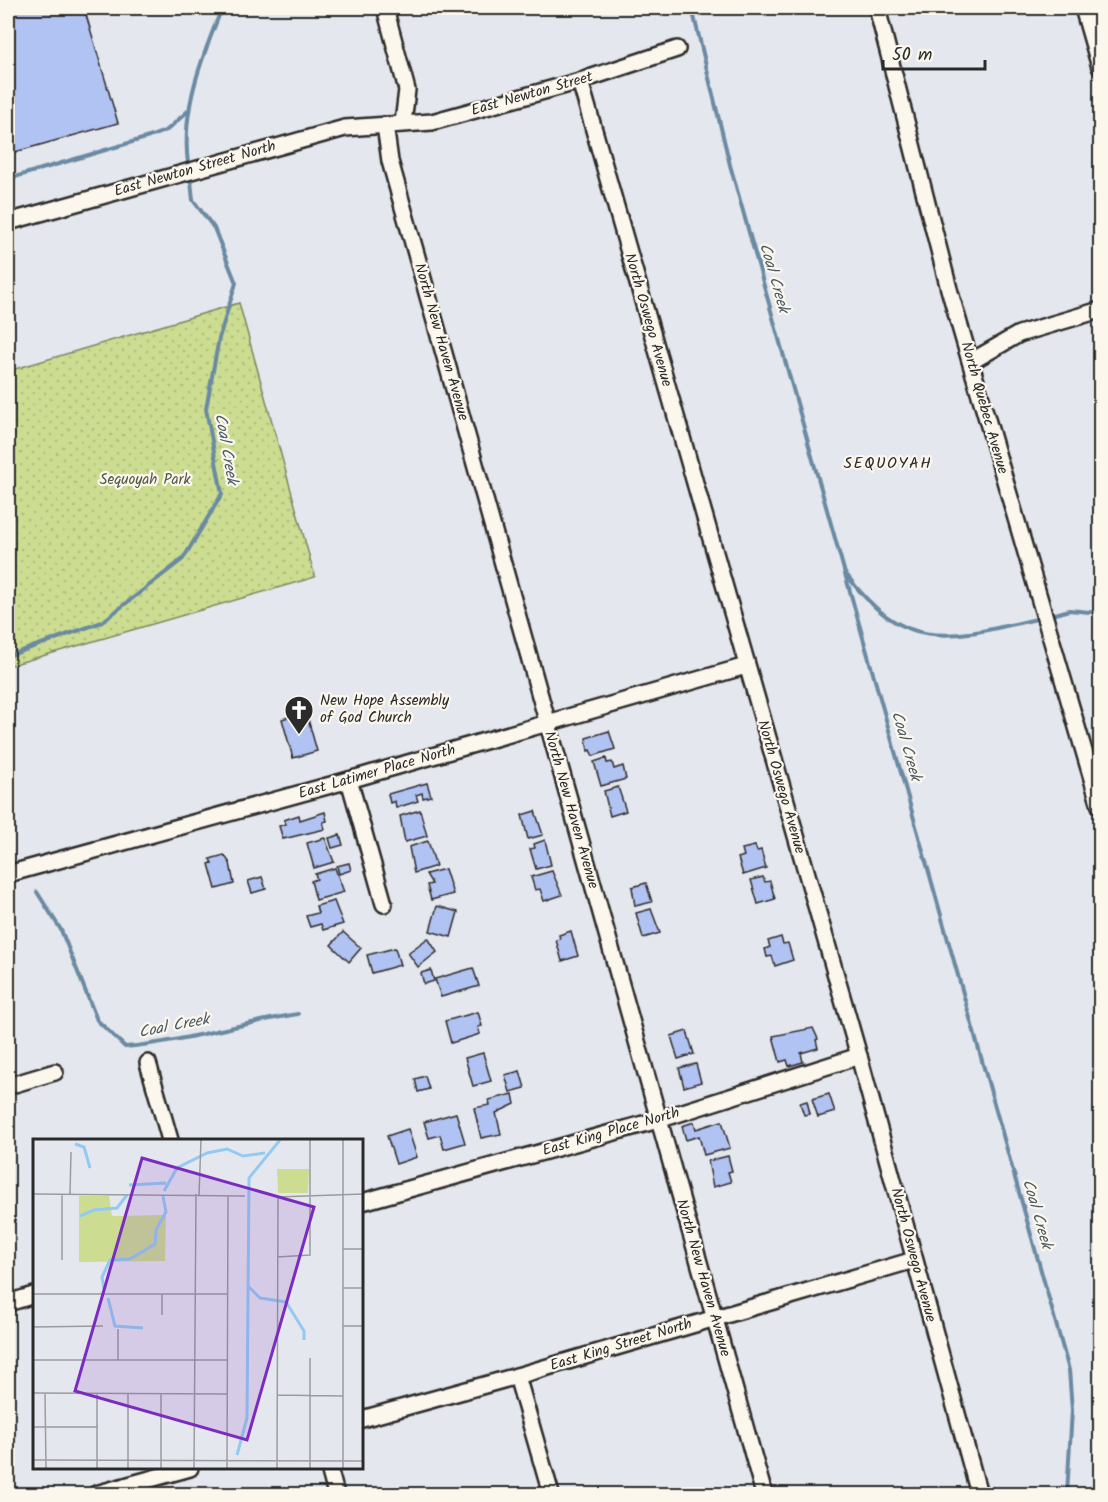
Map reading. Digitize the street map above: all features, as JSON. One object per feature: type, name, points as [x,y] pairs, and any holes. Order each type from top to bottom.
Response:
[{"type":"street","points":[[385,8],[407,90],[403,123]]},
{"type":"street","name":"North Quebec Avenue","points":[[877,8],[949,289],[1101,806]]},
{"type":"street","points":[[1083,8],[1101,67]]},
{"type":"street","name":"East Newton Street","points":[[385,125],[432,122],[580,81],[677,50]]},
{"type":"street","name":"North Oswego Avenue","points":[[580,81],[859,1056],[979,1494]]},
{"type":"street","name":"East Newton Street North","points":[[8,222],[277,145],[345,128],[385,125]]},
{"type":"street","name":"North New Haven Avenue","points":[[385,125],[390,162],[765,1494]]},
{"type":"street","points":[[972,361],[1019,334],[1101,310]]},
{"type":"street","name":"East Latimer Place North","points":[[8,874],[349,780],[746,666]]},
{"type":"street","points":[[349,780],[384,904]]},
{"type":"street","name":"East King Place North","points":[[363,1202],[658,1120],[859,1056]]},
{"type":"street","points":[[148,1063],[170,1139]]},
{"type":"street","points":[[8,1086],[55,1072]]},
{"type":"street","name":"East King Street North","points":[[363,1419],[914,1260]]},
{"type":"street","points":[[8,1303],[33,1295]]},
{"type":"street","points":[[517,1376],[551,1494]]},
{"type":"street","points":[[96,1494],[135,1489],[185,1469]]},
{"type":"street","points":[[330,1469],[336,1494]]},
{"type":"green space","name":"Sequoyah Park","points":[[239,303],[315,577],[8,666],[8,371]]},
{"type":"building","points":[[8,8],[84,8],[118,123],[8,154]]},
{"type":"building","name":"New Hope Assembly of God Church","points":[[306,712],[317,751],[293,758],[282,719]]},
{"type":"building","points":[[609,731],[615,749],[593,756],[590,750],[588,751],[586,738]]},
{"type":"building","points":[[606,758],[607,763],[612,762],[614,769],[623,766],[626,779],[601,786],[594,762]]},
{"type":"building","points":[[427,783],[431,796],[423,798],[422,793],[416,795],[418,801],[396,808],[395,801],[390,803],[388,794]]},
{"type":"building","points":[[618,787],[626,811],[610,816],[604,791]]},
{"type":"building","points":[[420,810],[427,836],[405,842],[400,816]]},
{"type":"building","points":[[535,811],[543,835],[528,839],[522,815]]},
{"type":"building","points":[[325,812],[327,821],[323,822],[325,829],[283,839],[279,826],[286,824],[284,820],[299,815],[300,820]]},
{"type":"building","points":[[340,835],[343,845],[332,848],[329,838]]},
{"type":"building","points":[[325,838],[334,862],[314,868],[307,843]]},
{"type":"building","points":[[545,840],[551,865],[536,869],[530,849],[535,848],[534,844]]},
{"type":"building","points":[[428,841],[436,866],[414,873],[409,847]]},
{"type":"building","points":[[755,846],[757,851],[761,850],[766,868],[743,875],[738,858],[744,856],[742,849]]},
{"type":"building","points":[[224,855],[230,863],[234,884],[216,889],[209,864],[212,863],[210,859]]},
{"type":"building","points":[[349,863],[351,870],[339,874],[337,866]]},
{"type":"building","points":[[335,868],[344,892],[316,900],[311,881],[317,879],[315,874]]},
{"type":"building","points":[[445,869],[453,894],[431,900],[427,885],[432,884],[426,874]]},
{"type":"building","points":[[552,871],[562,895],[544,901],[540,889],[535,890],[531,877]]},
{"type":"building","points":[[262,877],[266,889],[252,893],[248,881]]},
{"type":"building","points":[[763,877],[765,882],[770,881],[775,899],[758,904],[751,880]]},
{"type":"building","points":[[646,883],[652,902],[635,906],[632,887]]},
{"type":"building","points":[[334,901],[343,924],[323,930],[321,924],[310,927],[306,916],[318,913],[316,906]]},
{"type":"building","points":[[437,906],[458,912],[451,937],[430,931]]},
{"type":"building","points":[[651,909],[660,933],[643,938],[636,913]]},
{"type":"building","points":[[571,931],[578,956],[562,961],[556,940],[560,939],[559,935]]},
{"type":"building","points":[[343,932],[361,948],[349,962],[331,945]]},
{"type":"building","points":[[781,937],[783,944],[788,943],[793,960],[775,966],[772,956],[767,957],[765,949],[770,947],[768,941]]},
{"type":"building","points":[[428,938],[437,952],[418,967],[408,953]]},
{"type":"building","points":[[395,948],[400,965],[372,973],[367,955]]},
{"type":"building","points":[[473,968],[479,986],[441,997],[435,979]]},
{"type":"building","points":[[431,970],[434,981],[424,984],[421,973]]},
{"type":"building","points":[[478,1012],[482,1026],[478,1027],[480,1034],[451,1043],[445,1021]]},
{"type":"building","points":[[813,1028],[818,1039],[816,1040],[818,1048],[801,1053],[803,1062],[789,1066],[787,1060],[780,1062],[773,1036]]},
{"type":"building","points":[[687,1031],[694,1054],[678,1059],[671,1036]]},
{"type":"building","points":[[483,1053],[491,1081],[473,1086],[465,1058]]},
{"type":"building","points":[[696,1064],[701,1082],[684,1087],[679,1068]]},
{"type":"building","points":[[520,1071],[525,1088],[510,1092],[505,1075]]},
{"type":"building","points":[[425,1076],[429,1089],[418,1092],[415,1079]]},
{"type":"building","points":[[513,1094],[515,1104],[496,1113],[501,1134],[481,1138],[474,1108],[490,1105],[489,1100]]},
{"type":"building","points":[[829,1094],[835,1112],[818,1117],[812,1099]]},
{"type":"building","points":[[807,1101],[810,1114],[804,1115],[800,1103]]},
{"type":"building","points":[[456,1113],[465,1143],[444,1149],[440,1135],[429,1138],[424,1122]]},
{"type":"building","points":[[722,1121],[730,1148],[704,1155],[699,1136],[686,1140],[682,1126],[694,1122],[696,1129]]},
{"type":"building","points":[[408,1129],[417,1157],[396,1164],[387,1136]]},
{"type":"building","points":[[728,1156],[732,1171],[728,1172],[731,1182],[713,1187],[708,1161]]},
{"type":"waterway","name":"Coal Creek","points":[[188,163],[190,103],[207,45],[222,8]]},
{"type":"waterway","name":"Coal Creek","points":[[692,8],[730,165],[1069,1370],[1072,1410],[1067,1494]]},
{"type":"waterway","points":[[8,179],[149,137],[167,130],[189,110]]},
{"type":"waterway","name":"Coal Creek","points":[[8,656],[102,622],[183,559],[222,494],[206,409],[219,338],[236,283],[214,228],[193,200],[191,181]]},
{"type":"waterway","points":[[846,574],[868,600],[889,618],[911,629],[933,634],[982,631],[1041,618]]},
{"type":"waterway","points":[[1049,616],[1069,610],[1100,613]]},
{"type":"waterway","name":"Coal Creek","points":[[37,892],[61,930],[97,1020],[125,1047],[169,1041],[298,1014]]},
{"type":"place","name":"New Hope Assembly of God Church","points":[[299,736]]},
{"type":"district","name":"SEQUOYAH","points":[[888,463]]}]
